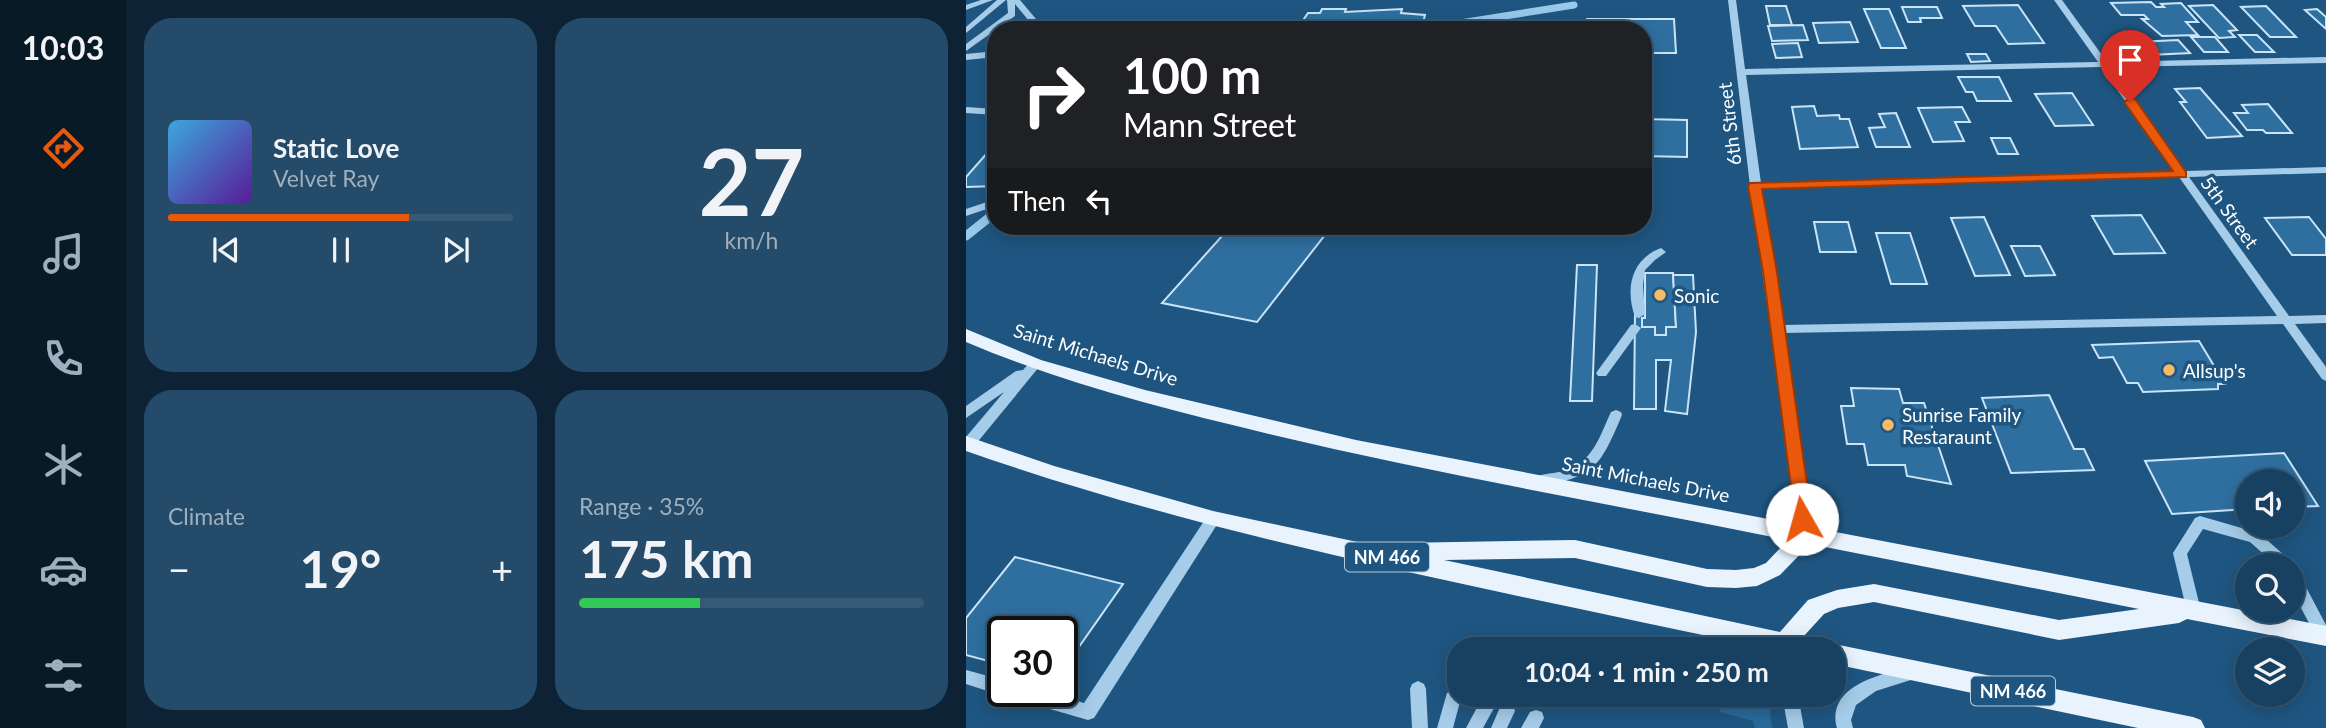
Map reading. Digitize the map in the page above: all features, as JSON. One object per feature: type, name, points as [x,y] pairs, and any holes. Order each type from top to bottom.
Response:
[{"type":"main road","name":"Saint Michaels Drive","points":[[966,335],[1035,364],[1227,418],[1805,536],[2325,636]]},
{"type":"main road","name":"NM 466","points":[[967,444],[1213,519],[1744,637]]},
{"type":"main road","points":[[1367,553],[1575,549],[1707,578],[1736,579],[1756,577],[1773,569],[1805,536]]},
{"type":"main road","points":[[1791,637],[1816,607],[1837,599],[1874,593],[2059,630],[2193,611]]},
{"type":"main road","name":"NM 466","points":[[1846,656],[2193,728]]},
{"type":"street","points":[[966,8],[989,0]]},
{"type":"street","points":[[966,31],[1002,0]]},
{"type":"street","points":[[1004,21],[1012,15],[1011,0]]},
{"type":"street","points":[[1016,0],[1034,21]]},
{"type":"street","name":"6th Street","points":[[1732,0],[1755,186],[1805,536]]},
{"type":"street","name":"5th Street","points":[[2058,0],[2326,376]]},
{"type":"street","points":[[966,48],[987,33]]},
{"type":"street","points":[[966,57],[987,55]]},
{"type":"street","points":[[1741,72],[2326,60]]},
{"type":"street","points":[[966,110],[987,111]]},
{"type":"street","points":[[1755,186],[2326,170]]},
{"type":"street","points":[[966,213],[987,205]]},
{"type":"street","points":[[1639,314],[1637,278],[1640,266],[1647,258],[1661,252]]},
{"type":"street","points":[[1777,329],[2326,319]]},
{"type":"street","points":[[1602,373],[1611,357],[1626,344],[1635,328]]},
{"type":"street","points":[[966,413],[1035,364]]},
{"type":"street","points":[[967,444],[1035,364]]},
{"type":"street","points":[[1532,481],[1564,478],[1596,460],[1616,415]]},
{"type":"street","points":[[1071,707],[1088,712],[1213,519]]},
{"type":"street","points":[[2193,611],[2180,552],[2200,522],[2255,537],[2273,553]]},
{"type":"street","points":[[2305,599],[2325,636]]},
{"type":"street","points":[[1845,728],[1843,720],[1849,700],[1872,685],[1917,671]]},
{"type":"street","points":[[966,677],[987,683]]},
{"type":"street","points":[[1419,689],[1420,728]]},
{"type":"street","points":[[1445,728],[1451,707]]},
{"type":"street","points":[[1792,707],[1796,728]]},
{"type":"street","points":[[1474,728],[1486,708]]},
{"type":"lane","points":[[1499,728],[1507,711]]},
{"type":"shaded area","points":[[1721,707],[1769,707],[1772,728],[1755,728],[1753,721],[1720,712]]},
{"type":"building","points":[[2151,2],[2156,7],[2164,7],[2161,4],[2181,3],[2198,22],[2186,22],[2198,35],[2162,36],[2142,19],[2148,19],[2144,15],[2121,15],[2111,3]]},
{"type":"building","points":[[2018,5],[2044,43],[2008,44],[1996,26],[1975,26],[1963,6]]},
{"type":"building","points":[[2213,5],[2237,30],[2229,31],[2235,37],[2219,38],[2189,6]]},
{"type":"building","points":[[1766,6],[1786,6],[1792,25],[1770,25]]},
{"type":"building","points":[[2266,6],[2296,37],[2270,37],[2241,7]]},
{"type":"building","points":[[1902,7],[1937,7],[1942,18],[1920,18],[1921,22],[1908,22]]},
{"type":"building","points":[[1322,9],[1346,9],[1345,12],[1402,9],[1401,13],[1425,15],[1424,21],[1302,21],[1308,13],[1320,13]]},
{"type":"building","points":[[1864,9],[1889,9],[1906,48],[1881,48]]},
{"type":"building","points":[[2317,9],[2326,17],[2326,29],[2305,10]]},
{"type":"building","points":[[1674,19],[1676,53],[1652,53],[1652,21],[1587,21]]},
{"type":"building","points":[[1850,22],[1858,42],[1819,43],[1813,23]]},
{"type":"building","points":[[1803,25],[1808,40],[1772,41],[1768,26]]},
{"type":"building","points":[[2239,35],[2257,35],[2274,52],[2255,52]]},
{"type":"building","points":[[2191,37],[2215,37],[2228,52],[2204,52]]},
{"type":"building","points":[[2178,40],[2190,53],[2149,55],[2138,42]]},
{"type":"building","points":[[1798,43],[1802,57],[1776,58],[1772,44]]},
{"type":"building","points":[[1967,54],[1986,54],[1990,61],[1971,62]]},
{"type":"building","points":[[1958,77],[1999,77],[2011,101],[1977,101],[1973,92],[1966,92]]},
{"type":"building","points":[[2200,88],[2242,136],[2207,138],[2180,102],[2186,102],[2175,89]]},
{"type":"building","points":[[2072,93],[2093,125],[2055,126],[2035,94]]},
{"type":"building","points":[[2268,104],[2292,133],[2247,130],[2234,113],[2248,113],[2242,105]]},
{"type":"building","points":[[1814,106],[1817,116],[1839,115],[1840,119],[1849,119],[1858,147],[1800,149],[1792,107]]},
{"type":"building","points":[[1962,107],[1970,122],[1955,122],[1964,141],[1933,142],[1918,108]]},
{"type":"building","points":[[1896,113],[1910,147],[1876,147],[1869,128],[1885,127],[1879,114]]},
{"type":"building","points":[[1652,119],[1687,120],[1687,157],[1652,156]]},
{"type":"building","points":[[1991,138],[2010,138],[2018,154],[1998,154]]},
{"type":"building","points":[[987,153],[987,186],[966,187],[966,177]]},
{"type":"building","points":[[2141,215],[2165,253],[2114,254],[2092,216]]},
{"type":"building","points":[[1984,217],[2010,275],[1975,276],[1951,218]]},
{"type":"building","points":[[2309,217],[2326,239],[2326,255],[2292,255],[2265,218]]},
{"type":"building","points":[[1814,222],[1848,222],[1856,252],[1820,252]]},
{"type":"building","points":[[1876,233],[1910,233],[1927,284],[1891,284]]},
{"type":"building","points":[[1223,235],[1325,235],[1257,322],[1162,303]]},
{"type":"building","points":[[2011,246],[2040,246],[2055,275],[2025,276]]},
{"type":"building","points":[[1577,265],[1597,265],[1592,401],[1570,401]]},
{"type":"building","name":"Sonic","points":[[1645,273],[1673,273],[1676,327],[1666,327],[1666,335],[1655,335],[1655,327],[1642,327],[1642,318],[1645,318]]},
{"type":"building","points":[[1673,275],[1693,275],[1696,332],[1687,414],[1665,411],[1671,360],[1656,360],[1656,409],[1634,409],[1635,314],[1645,314],[1642,327],[1655,327],[1655,335],[1666,335],[1666,327],[1676,327]]},
{"type":"building","name":"Allsup's","points":[[2199,341],[2225,384],[2218,384],[2218,389],[2143,392],[2138,383],[2127,383],[2113,357],[2099,358],[2092,345]]},
{"type":"building","name":"Sunrise Family Restaraunt","points":[[1851,388],[1899,389],[1903,403],[1924,403],[1951,484],[1907,476],[1905,465],[1868,465],[1864,444],[1847,444],[1841,406],[1854,406]]},
{"type":"building","points":[[2049,395],[2074,449],[2084,449],[2094,470],[2011,473],[1982,398]]},
{"type":"building","points":[[2284,453],[2294,469],[2235,469],[2235,510],[2172,514],[2145,461]]},
{"type":"building","points":[[2305,486],[2318,506],[2305,506]]},
{"type":"building","points":[[1015,557],[1123,584],[1078,648],[1078,616],[987,616],[987,661],[966,655],[966,618]]},
{"type":"waterway","points":[[1473,21],[1574,5]]},
{"type":"waterway","points":[[966,236],[987,219]]},
{"type":"place","name":"Sonic","points":[[1660,295]]},
{"type":"place","name":"Allsup's","points":[[2169,370]]},
{"type":"place","name":"Sunrise Family Restaraunt","points":[[1888,425]]},
{"type":"route","points":[[1802,519],[1770,272],[1755,186],[2182,174],[2130,102]]}]
